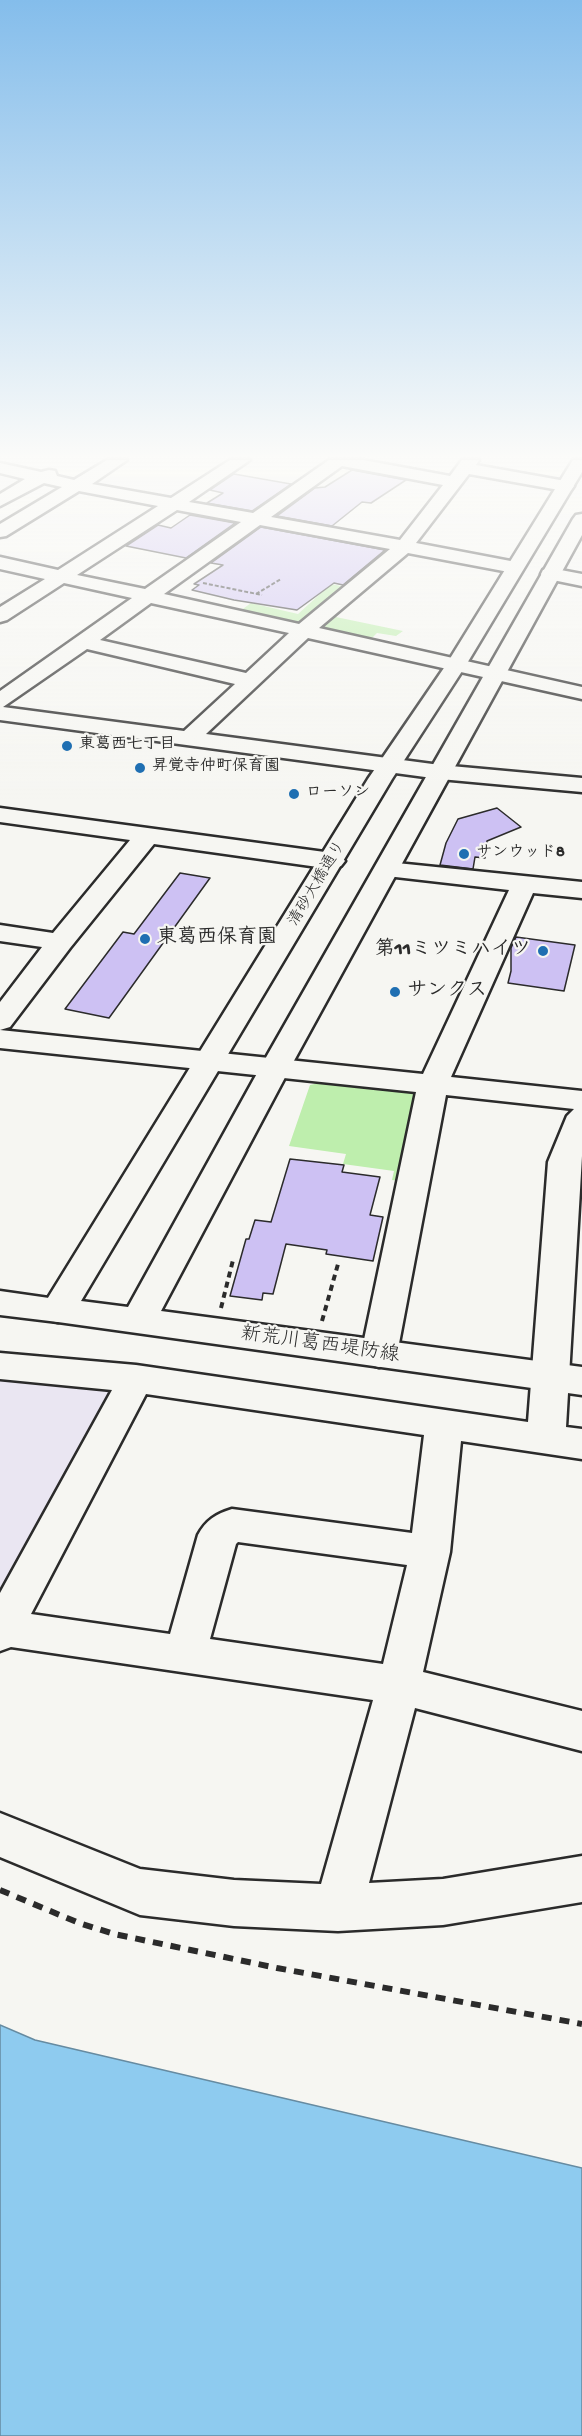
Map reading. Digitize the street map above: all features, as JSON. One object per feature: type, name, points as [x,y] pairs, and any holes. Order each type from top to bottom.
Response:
[{"type":"street","points":[[47,574],[582,693]]},
{"type":"street","points":[[0,616],[66,574]]},
{"type":"street","points":[[0,701],[181,574]]},
{"type":"street","points":[[188,738],[303,631],[372,574]]},
{"type":"street","name":"清砂大橋通り","points":[[58,1311],[384,772],[456,665],[510,574]]},
{"type":"street","points":[[138,1321],[275,1068],[550,574],[582,580]]},
{"type":"street","points":[[83,642],[251,681]]},
{"type":"street","points":[[0,713],[188,738],[384,772]]},
{"type":"street","points":[[0,729],[437,778],[582,800]]},
{"type":"street","points":[[437,778],[582,785]]},
{"type":"street","points":[[0,815],[332,861]]},
{"type":"street","points":[[0,1021],[60,942],[147,836]]},
{"type":"street","points":[[387,870],[582,890]]},
{"type":"street","points":[[380,1354],[434,1084],[524,885]]},
{"type":"street","points":[[0,933],[60,942]]},
{"type":"street","points":[[0,1039],[582,1100]]},
{"type":"street","points":[[546,1439],[566,1379],[564,1162],[582,1116]]},
{"type":"street","name":"新荒川葛西堤防線","points":[[0,1303],[566,1379]]},
{"type":"street","points":[[0,1366],[136,1379],[582,1444]]},
{"type":"street","points":[[136,1379],[1,1630],[399,1685],[582,1731]]},
{"type":"street","points":[[338,1908],[399,1685],[430,1552],[444,1424]]},
{"type":"street","points":[[185,1655],[218,1535],[232,1525],[430,1552]]},
{"type":"street","points":[[0,1835],[140,1892],[234,1903],[338,1908],[443,1902],[582,1879]]},
{"type":"path","points":[[176,577],[262,596]]},
{"type":"path","points":[[228,614],[255,594],[281,579]]},
{"type":"path","points":[[210,1310],[220,1311],[233,1260]]},
{"type":"path","points":[[338,1264],[322,1324],[343,1326],[338,1348]]},
{"type":"path","points":[[0,1890],[79,1923],[114,1934],[277,1968],[582,2024]]},
{"type":"shaded area","points":[[14,1375],[111,1383],[116,1395],[0,1605],[0,1379]]},
{"type":"green space","points":[[331,584],[346,587],[301,623],[240,611],[251,603],[298,614]]},
{"type":"green space","points":[[331,616],[403,631],[396,636],[377,633],[369,641],[320,630],[319,626]]},
{"type":"green space","points":[[324,1082],[417,1092],[407,1182],[392,1180],[394,1171],[343,1164],[346,1154],[289,1146],[310,1085]]},
{"type":"water","points":[[0,2025],[35,2040],[582,2168],[582,2436],[0,2436]]},
{"type":"building","points":[[210,574],[357,574],[343,585],[334,583],[297,610],[234,600],[192,590],[199,585],[194,584]]},
{"type":"building","points":[[497,808],[521,827],[487,841],[485,858],[475,857],[473,869],[440,865],[446,843],[458,819]]},
{"type":"building","points":[[180,873],[210,878],[109,1018],[65,1009],[123,932],[134,934]]},
{"type":"building","points":[[516,937],[575,945],[564,991],[508,983],[511,971],[511,948]]},
{"type":"building","points":[[290,1159],[344,1165],[342,1172],[380,1177],[370,1215],[383,1217],[373,1261],[326,1254],[327,1250],[286,1244],[273,1294],[263,1293],[262,1300],[230,1296],[246,1239],[249,1239],[255,1220],[271,1222]]},
{"type":"place","name":"東葛西七丁目","points":[[67,746]]},
{"type":"place","name":"昇覚寺仲町保育園","points":[[140,768]]},
{"type":"place","name":"ローソン","points":[[294,794]]},
{"type":"place","name":"サンウッド8","points":[[464,854]]},
{"type":"place","name":"東葛西保育園","points":[[145,939]]},
{"type":"place","name":"第11ミツミハイツ","points":[[543,951]]},
{"type":"place","name":"サンクス","points":[[395,992]]}]
